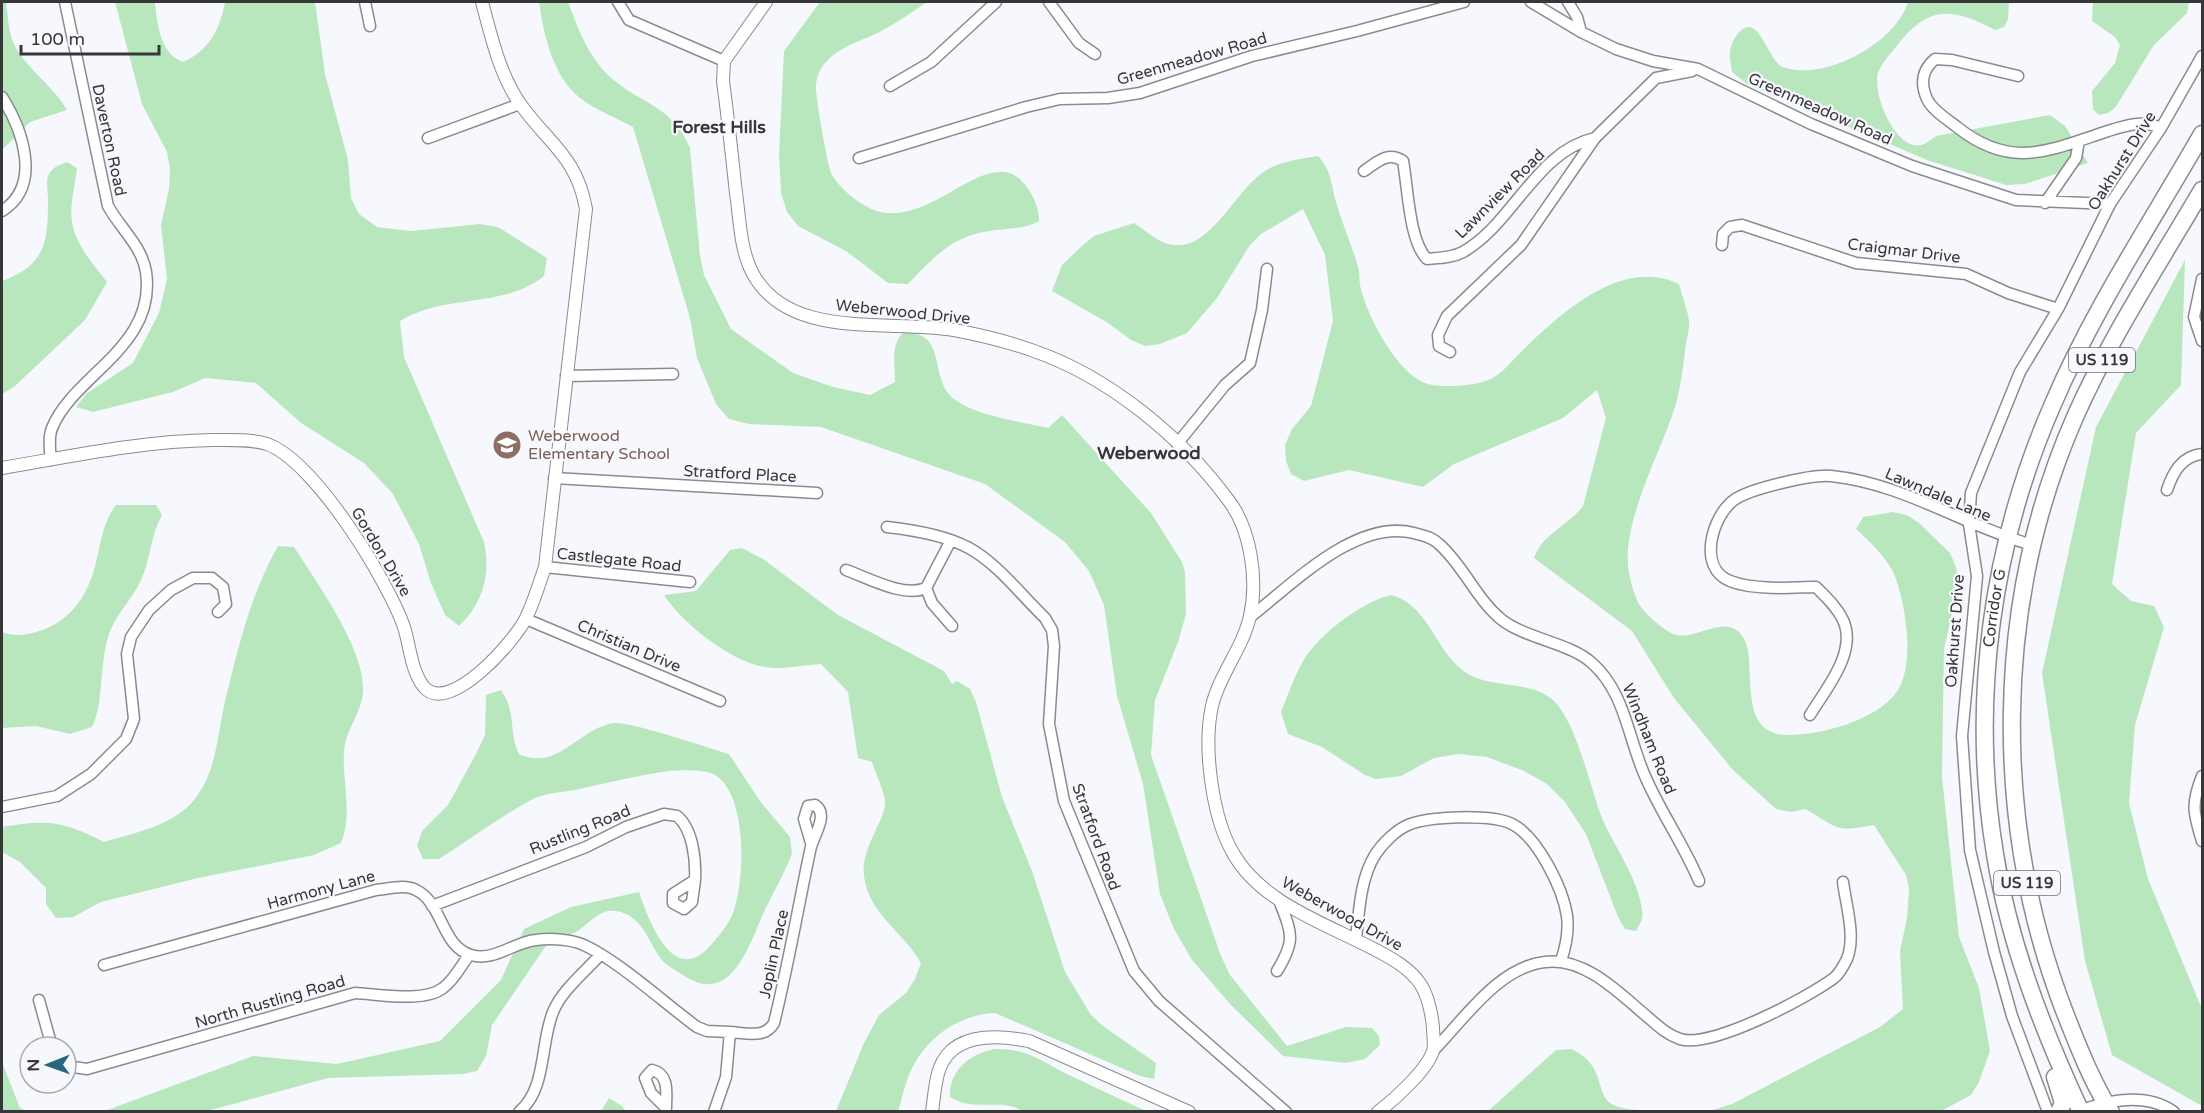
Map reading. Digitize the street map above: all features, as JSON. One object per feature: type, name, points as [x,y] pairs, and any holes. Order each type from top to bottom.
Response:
[{"type":"highway","name":"Corridor G","points":[[2079,1111],[2022,964],[1995,856],[1985,770],[1985,694],[1995,595],[2007,538],[2035,447],[2066,375],[2202,134]]},
{"type":"highway","points":[[2079,408],[2071,401],[2069,388],[2072,380],[2202,152]]},
{"type":"highway","name":"US 119","points":[[2032,545],[2047,492],[2079,408],[2103,358],[2202,190]]},
{"type":"highway","name":"Corridor G","points":[[2032,545],[2022,597],[2011,718],[2012,769],[2024,869],[2052,980],[2073,1034],[2108,1107]]},
{"type":"highway","points":[[2022,964],[2027,996],[2042,1048],[2060,1089],[2063,1103],[2059,1112]]},
{"type":"street","name":"Daverton Road","points":[[51,460],[50,439],[56,421],[78,392],[110,362],[135,329],[145,299],[146,273],[139,250],[117,222],[108,206],[65,2]]},
{"type":"street","points":[[365,2],[370,26]]},
{"type":"street","name":"Gordon Drive","points":[[2,468],[174,441],[241,440],[268,445],[297,466],[341,515],[385,584],[404,627],[413,663],[424,687],[434,695],[446,695],[458,690],[500,652],[526,620],[545,567],[586,209],[582,188],[574,168],[520,104],[502,69],[482,2]]},
{"type":"street","points":[[618,2],[629,20],[724,61],[766,2]]},
{"type":"street","points":[[890,86],[931,62],[996,2]]},
{"type":"street","points":[[1049,2],[1079,42],[1095,54]]},
{"type":"street","name":"Greenmeadow Road","points":[[859,158],[1026,107],[1060,99],[1107,98],[1140,93],[1252,56],[1358,31],[1464,2]]},
{"type":"street","name":"Greenmeadow Road","points":[[1531,2],[1581,32],[1616,49],[1644,58],[1698,69],[1811,124],[1912,166],[2016,200],[2044,203],[2110,204]]},
{"type":"street","points":[[1568,2],[1577,17],[1581,32]]},
{"type":"street","name":"Oakhurst Drive","points":[[2048,1112],[2012,1017],[1970,850],[1962,736],[1977,576],[1969,524],[1971,493],[2020,372],[2058,309],[2110,204],[2161,128],[2202,56]]},
{"type":"street","points":[[2018,76],[1952,60],[1935,59],[1926,66],[1923,91],[1929,104],[1972,138],[1996,151],[2024,155],[2128,125],[2147,122],[2161,128]]},
{"type":"street","name":"Weberwood Drive","points":[[724,61],[723,81],[742,244],[752,273],[769,296],[791,310],[820,320],[952,330],[1036,352],[1089,376],[1139,411],[1177,444],[1232,503],[1249,545],[1253,581],[1250,617],[1218,687],[1212,708],[1209,738],[1212,782],[1221,823],[1232,852],[1252,880],[1279,900],[1356,939],[1408,969],[1423,987],[1432,1018],[1434,1050]]},
{"type":"street","name":"Lawnview Road","points":[[1450,352],[1439,346],[1438,335],[1447,316],[1521,245],[1595,138],[1656,78],[1698,69]]},
{"type":"street","points":[[2,97],[13,114],[25,145],[26,163],[18,194],[9,207],[2,211]]},
{"type":"street","points":[[428,138],[520,104]]},
{"type":"street","name":"Lawnview Road","points":[[1364,171],[1387,156],[1396,156],[1403,161],[1412,212],[1412,233],[1420,251],[1427,259],[1444,258],[1462,253],[1479,240],[1553,160],[1580,141],[1595,138]]},
{"type":"street","points":[[2044,203],[2076,158],[2079,141]]},
{"type":"street","name":"Craigmar Drive","points":[[1722,245],[1723,234],[1730,227],[1742,225],[1856,263],[1966,274],[2008,293],[2058,309]]},
{"type":"street","points":[[1177,444],[1225,385],[1250,363],[1262,310],[1267,269]]},
{"type":"street","points":[[2202,279],[2194,317],[2202,341]]},
{"type":"street","points":[[566,375],[673,375]]},
{"type":"street","points":[[2167,490],[2172,475],[2181,464],[2202,454]]},
{"type":"street","name":"Lawndale Lane","points":[[1810,715],[1833,677],[1846,648],[1844,622],[1816,587],[1743,585],[1728,581],[1716,570],[1710,543],[1720,520],[1734,500],[1795,480],[1829,475],[1888,486],[1969,524],[2032,545]]},
{"type":"street","name":"Stratford Place","points":[[554,478],[817,493]]},
{"type":"street","name":"Stratford Road","points":[[887,527],[908,530],[967,547],[984,558],[1045,618],[1052,630],[1054,646],[1049,724],[1064,801],[1134,971],[1159,1001],[1286,1112]]},
{"type":"street","name":"Windham Road","points":[[1250,617],[1323,559],[1346,545],[1384,533],[1405,531],[1432,538],[1456,562],[1491,611],[1507,623],[1590,660],[1606,676],[1617,694],[1646,777],[1699,881]]},
{"type":"street","points":[[846,570],[904,590],[919,591],[926,588],[950,542]]},
{"type":"street","name":"Castlegate Road","points":[[545,567],[690,582]]},
{"type":"street","points":[[2,807],[57,796],[91,774],[126,739],[134,719],[127,654],[131,637],[149,610],[171,590],[192,578],[212,578],[223,586],[226,604],[218,612]]},
{"type":"street","points":[[926,588],[932,603],[952,626]]},
{"type":"street","name":"Christian Drive","points":[[526,620],[720,701]]},
{"type":"street","points":[[2202,776],[2193,799],[2202,841]]},
{"type":"street","name":"Rustling Road","points":[[432,906],[586,847],[610,833],[664,814],[677,816],[685,825],[693,850],[695,879]]},
{"type":"street","points":[[1356,939],[1361,896],[1374,856],[1392,836],[1408,825],[1487,818],[1512,824],[1525,834],[1557,882],[1567,915],[1567,941],[1561,961]]},
{"type":"street","name":"Joplin Place","points":[[730,1032],[759,1034],[771,1028],[774,1023],[796,925],[811,843]]},
{"type":"street","points":[[1378,1112],[1411,1083],[1434,1050],[1504,976],[1522,966],[1561,961],[1578,966],[1614,990],[1670,1036],[1697,1041],[1721,1035],[1759,1020],[1836,977],[1847,959],[1850,945],[1843,882]]},
{"type":"street","name":"Harmony Lane","points":[[104,965],[376,890],[406,888],[416,890],[432,906],[452,941],[469,955]]},
{"type":"street","points":[[1277,971],[1291,949],[1289,926],[1279,900]]},
{"type":"street","points":[[469,955],[481,958],[492,956],[527,941],[538,939],[576,943],[600,955],[697,1027],[707,1031],[730,1032],[726,1077],[714,1112]]},
{"type":"street","name":"North Rustling Road","points":[[78,1068],[87,1069],[355,993],[397,996],[437,992],[452,980],[469,955]]},
{"type":"street","points":[[528,1109],[554,1009],[600,955]]},
{"type":"street","points":[[39,1000],[49,1035]]},
{"type":"street","points":[[932,1112],[939,1069],[947,1054],[967,1041],[995,1036],[1029,1041],[1190,1112]]},
{"type":"street","points":[[2079,1111],[2142,1099],[2174,1112]]},
{"type":"green space","points":[[2,2],[6,2],[10,34],[19,53],[67,110],[30,122],[2,150]]},
{"type":"green space","points":[[115,2],[155,2],[161,37],[169,52],[183,62],[200,52],[212,38],[225,2],[315,2],[325,74],[348,160],[351,198],[359,214],[377,227],[411,231],[480,224],[498,227],[547,258],[544,276],[528,286],[511,293],[417,312],[400,321],[404,357],[484,542],[486,566],[483,588],[474,608],[459,626],[445,615],[431,583],[419,544],[393,494],[364,463],[301,423],[256,383],[205,378],[173,392],[93,412],[76,407],[87,393],[133,363],[159,313],[167,279],[161,225],[169,189],[170,169],[167,152],[142,104]]},
{"type":"green space","points":[[539,2],[568,2],[584,40],[601,67],[619,85],[664,113],[682,133],[690,148],[700,256],[704,275],[731,329],[793,373],[833,387],[870,395],[895,382],[894,355],[897,342],[904,332],[917,334],[931,345],[943,384],[956,400],[980,412],[1048,428],[1062,415],[1151,513],[1182,562],[1185,572],[1186,614],[1178,642],[1155,700],[1151,755],[1221,956],[1230,975],[1287,1046],[1346,1027],[1372,1028],[1379,1036],[1380,1045],[1365,1059],[1346,1063],[1283,1056],[1230,1004],[1192,960],[1174,929],[1160,894],[1143,784],[1117,696],[1104,605],[1089,571],[1065,542],[985,484],[821,427],[749,424],[729,419],[716,404],[697,358],[690,318],[633,127],[592,106],[570,89],[551,54]]},
{"type":"green space","points":[[820,2],[927,2],[891,26],[839,51],[826,62],[819,73],[816,92],[825,146],[832,175],[842,188],[856,200],[872,209],[887,213],[903,212],[919,208],[978,178],[992,173],[1005,172],[1018,178],[1030,191],[1037,206],[1039,221],[1021,227],[989,231],[964,238],[935,257],[908,284],[888,283],[846,251],[798,226],[787,212],[781,193],[779,154],[784,51]]},
{"type":"green space","points":[[1908,2],[2009,2],[2008,19],[2004,27],[1995,30],[1965,17],[1941,14],[1919,23],[1886,59],[1878,73],[1879,94],[1888,119],[1902,139],[1911,144],[1921,145],[1936,136],[2050,115],[2065,126],[2088,163],[2025,184],[2006,185],[1927,160],[1747,84],[1732,72],[1731,45],[1741,30],[1749,27],[1755,30],[1777,63],[1783,67],[1800,70],[1818,69],[1837,64],[1874,45],[1901,17]]},
{"type":"green space","points":[[2093,2],[2189,2],[2187,13],[2154,45],[2115,108],[2099,115],[2093,109],[2092,91],[2115,63],[2120,45],[2115,37],[2092,21]]},
{"type":"green space","points":[[1318,156],[1329,172],[1338,210],[1358,267],[1363,297],[1376,327],[1405,369],[1428,384],[1460,386],[1491,379],[1576,304],[1616,283],[1637,277],[1658,277],[1679,284],[1689,324],[1681,382],[1670,420],[1635,512],[1628,558],[1630,578],[1636,598],[1642,608],[1656,623],[1672,634],[1685,635],[1724,626],[1740,633],[1749,655],[1755,713],[1762,725],[1773,732],[1789,735],[1802,734],[1847,724],[1887,703],[1896,693],[1902,681],[1906,667],[1907,635],[1902,601],[1891,568],[1856,529],[1863,517],[1893,512],[1907,515],[1919,523],[1950,553],[1959,582],[1944,649],[1942,777],[1959,937],[1979,988],[1990,1051],[1979,1082],[1971,1095],[1941,1111],[1710,1111],[1732,1104],[1880,1027],[1903,1009],[1900,951],[1907,918],[1909,889],[1906,875],[1874,825],[1836,827],[1805,809],[1791,812],[1776,809],[1732,769],[1674,698],[1632,631],[1534,558],[1549,536],[1583,506],[1606,418],[1597,390],[1563,418],[1454,464],[1423,487],[1349,470],[1304,481],[1291,474],[1286,461],[1285,445],[1292,429],[1311,406],[1333,321],[1325,255],[1303,209],[1261,234],[1250,245],[1217,298],[1187,333],[1160,344],[1145,346],[1131,340],[1108,323],[1052,291],[1062,265],[1094,236],[1134,223],[1163,242],[1174,245],[1187,244],[1200,238],[1211,229],[1254,180],[1265,171],[1297,159]]},
{"type":"green space","points":[[67,162],[77,168],[71,213],[76,235],[80,245],[107,282],[85,320],[14,387],[2,394],[2,281],[17,275],[28,267],[42,250],[47,228],[48,176],[54,168]]},
{"type":"green space","points":[[2185,260],[2181,385],[2136,433],[2112,584],[2131,601],[2154,606],[2164,627],[2135,725],[2129,803],[2148,879],[2202,1009],[2202,1106],[2112,1055],[2085,961],[2042,673],[2096,427]]},
{"type":"green space","points":[[116,505],[156,505],[162,515],[141,580],[110,632],[105,651],[98,709],[92,727],[70,734],[36,726],[2,728],[2,632],[17,635],[37,632],[56,624],[76,606],[91,579],[104,528]]},
{"type":"green space","points":[[278,546],[294,547],[338,617],[357,656],[362,675],[362,699],[347,736],[344,752],[347,809],[341,843],[314,855],[198,878],[101,902],[73,917],[56,918],[46,904],[46,888],[20,862],[2,852],[2,827],[31,823],[54,824],[66,826],[104,842],[140,832],[164,822],[185,809],[194,800],[207,779],[211,767],[245,624],[268,565]]},
{"type":"green space","points":[[742,548],[763,559],[838,615],[944,671],[952,684],[957,681],[970,689],[976,702],[1002,797],[1032,871],[1065,972],[1091,1015],[1156,1063],[1154,1079],[1140,1076],[995,1013],[968,1018],[955,1024],[943,1031],[923,1050],[909,1075],[898,1111],[836,1111],[864,1043],[879,1015],[906,993],[921,963],[880,912],[867,890],[864,876],[866,855],[885,808],[885,801],[872,762],[858,758],[848,692],[821,664],[772,668],[737,658],[695,629],[664,595],[696,591],[730,550]]},
{"type":"green space","points":[[1391,595],[1404,600],[1414,608],[1446,652],[1465,672],[1475,678],[1523,687],[1545,694],[1562,711],[1582,756],[1602,818],[1636,886],[1642,913],[1636,931],[1625,929],[1618,917],[1586,834],[1565,802],[1547,784],[1524,771],[1487,757],[1459,754],[1434,758],[1401,776],[1376,779],[1365,775],[1322,747],[1288,734],[1281,712],[1297,673],[1310,651],[1342,620],[1368,604]]},
{"type":"green space","points":[[501,690],[509,706],[519,754],[533,758],[545,758],[556,754],[589,733],[614,723],[652,730],[729,754],[760,801],[790,837],[792,854],[752,940],[736,968],[726,978],[714,984],[700,983],[668,966],[632,918],[616,911],[603,912],[572,934],[554,934],[492,1025],[486,1056],[477,1071],[463,1074],[328,1078],[207,1111],[102,1112],[253,1056],[337,1064],[440,1041],[501,980],[524,929],[571,907],[639,892],[656,932],[664,945],[674,954],[685,959],[697,957],[710,946],[733,913],[740,881],[741,861],[741,840],[733,800],[726,785],[711,773],[693,770],[669,771],[540,796],[439,859],[423,859],[417,846],[422,831],[448,805],[485,735],[486,695]]},
{"type":"green space","points":[[994,1049],[1006,1049],[1034,1056],[1146,1111],[1022,1111],[1006,1105],[969,1104],[950,1097],[953,1079],[962,1065],[976,1055]]},
{"type":"green space","points":[[1571,1049],[1590,1063],[1603,1094],[1613,1105],[1647,1111],[1488,1111],[1556,1050]]},
{"type":"green space","points":[[2,1062],[20,1108],[26,1111],[2,1111]]},
{"type":"green space","points":[[609,1098],[622,1106],[626,1111],[601,1111]]},
{"type":"place","name":"Weberwood Elementary School","points":[[507,445]]},
{"type":"district","name":"Forest Hills","points":[[719,127]]},
{"type":"district","name":"Weberwood","points":[[1149,453]]}]
